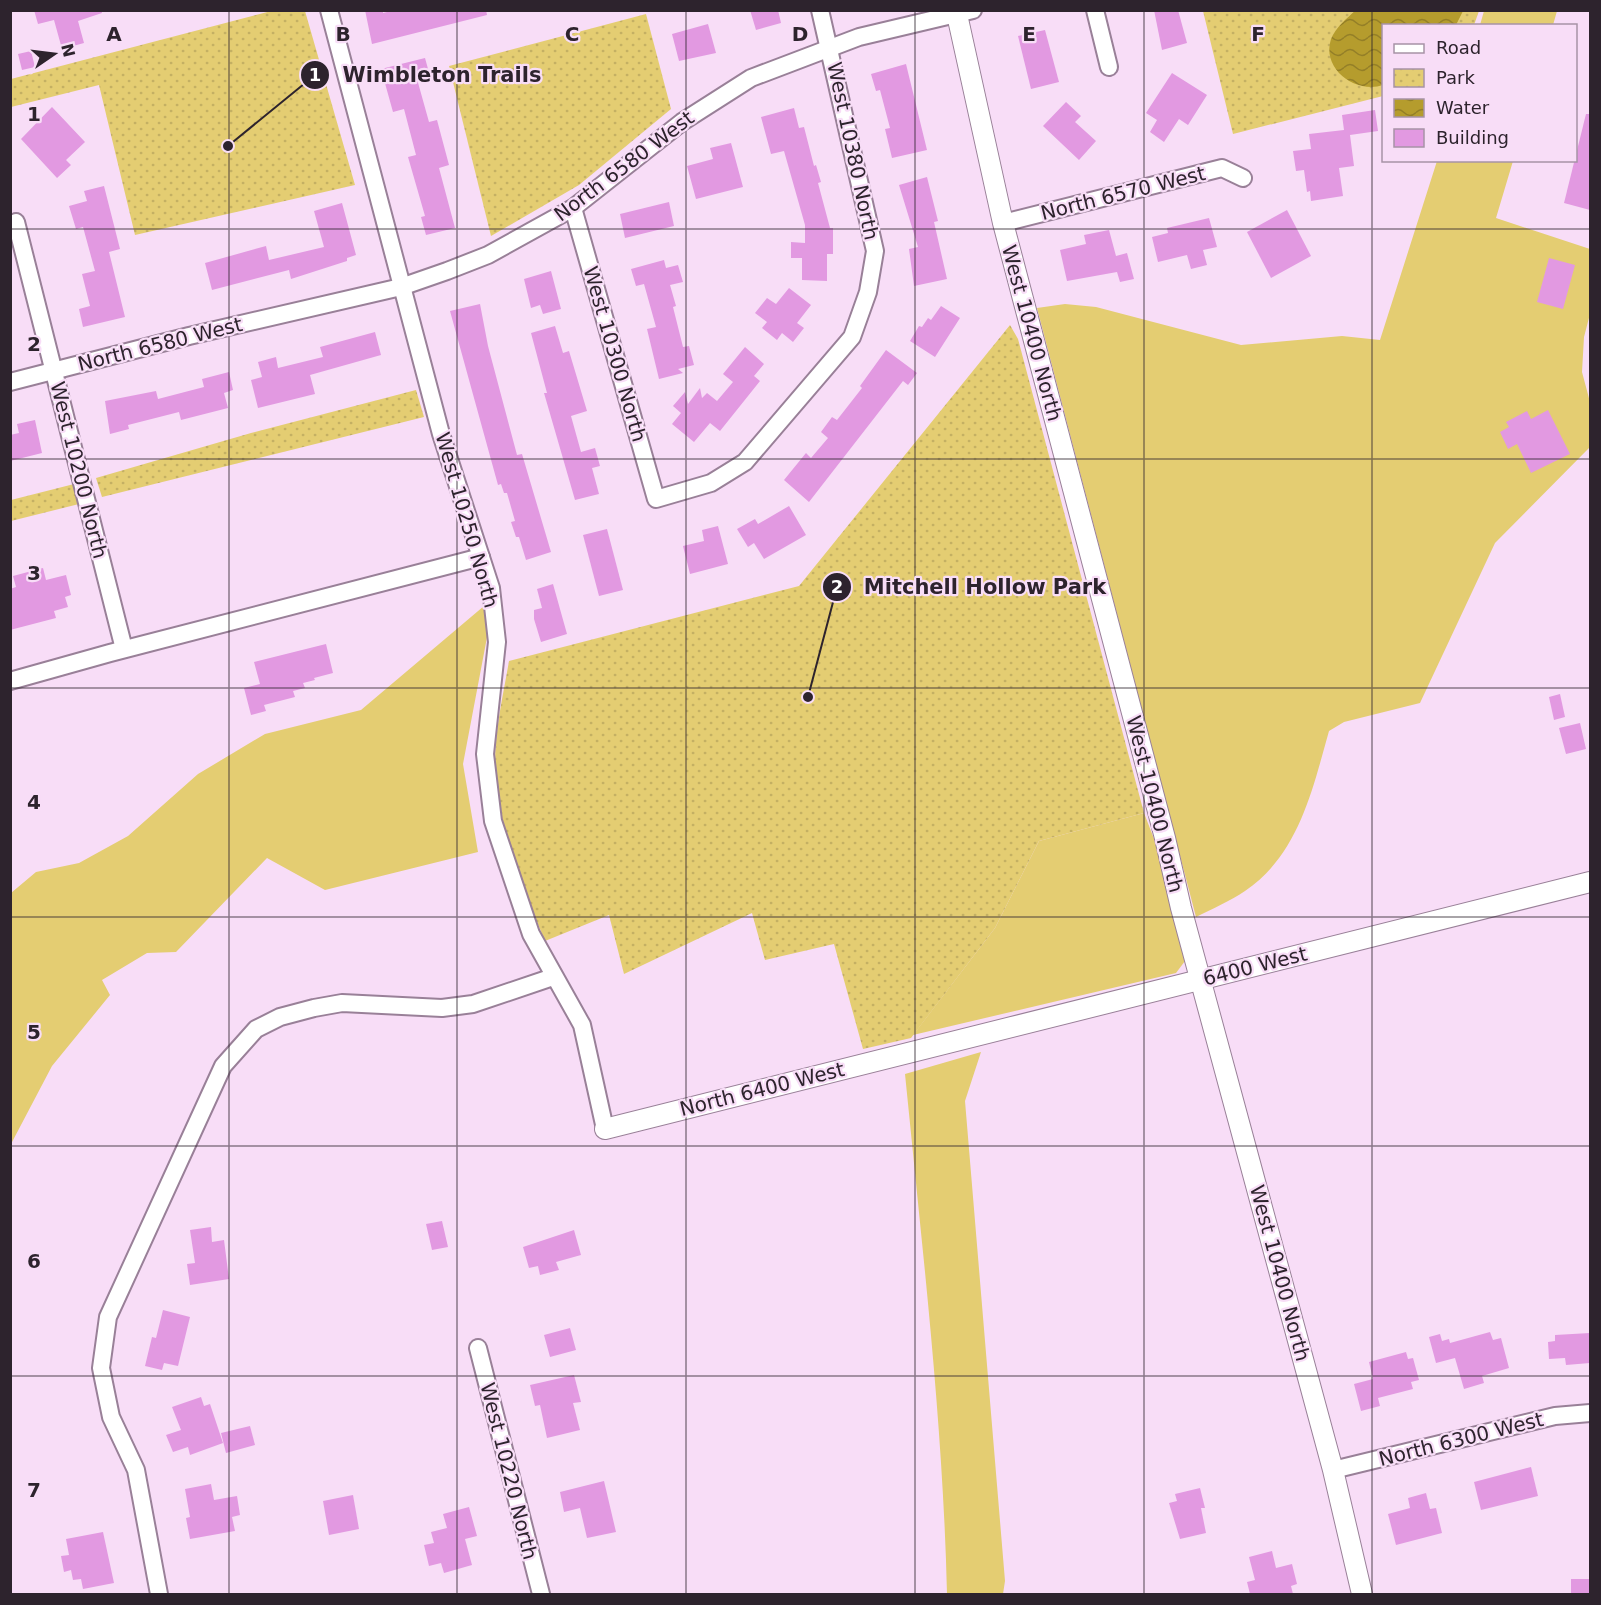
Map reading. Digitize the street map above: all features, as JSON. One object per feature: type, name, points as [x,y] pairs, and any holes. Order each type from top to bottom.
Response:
[{"type":"street","name":"West 10250 North","points":[[329,10],[441,434],[491,588],[497,642],[485,744],[486,780],[493,821],[511,882],[531,934],[553,977],[570,999],[582,1025],[605,1129]]},
{"type":"street","name":"West 10380 North","points":[[656,499],[711,483],[745,462],[852,337],[868,292],[875,251],[820,10]]},
{"type":"street","points":[[1095,10],[1109,67]]},
{"type":"street","name":"North 6580 West","points":[[10,382],[401,287],[488,255],[573,208],[712,100],[751,78],[859,37],[962,12]]},
{"type":"street","name":"West 10400 North","points":[[962,12],[1003,223],[1200,979],[1333,1470],[1362,1594]]},
{"type":"street","name":"North 6570 West","points":[[1003,223],[1222,168],[1243,178]]},
{"type":"street","name":"West 10300 North","points":[[573,208],[656,499]]},
{"type":"street","name":"West 10200 North","points":[[16,222],[124,649]]},
{"type":"street","points":[[10,681],[124,649],[481,557]]},
{"type":"street","name":"6400 West","points":[[919,1050],[1590,882]]},
{"type":"street","points":[[159,1594],[136,1470],[111,1417],[101,1368],[108,1317],[140,1245],[166,1196],[223,1066],[256,1029],[280,1017],[342,1003],[442,1008],[473,1004],[553,977]]},
{"type":"street","name":"North 6400 West","points":[[605,1129],[919,1050]]},
{"type":"street","name":"West 10220 North","points":[[478,1348],[541,1594]]},
{"type":"street","name":"North 6300 West","points":[[1333,1470],[1555,1416],[1590,1413]]},
{"type":"green space","points":[[275,10],[305,11],[355,185],[135,235],[99,85],[11,107],[11,79]]},
{"type":"green space","points":[[1484,10],[1557,11],[1553,24],[1480,24]]},
{"type":"green space","points":[[1203,11],[1479,11],[1474,24],[1382,24],[1382,96],[1233,134]]},
{"type":"green space","points":[[646,14],[671,109],[579,185],[491,236],[449,66]]},
{"type":"green space","points":[[1437,162],[1513,162],[1496,218],[1590,249],[1590,314],[1584,337],[1582,372],[1590,402],[1590,447],[1495,543],[1420,703],[1344,722],[1329,731],[1301,820],[1279,859],[1245,891],[1196,917],[1037,308],[1065,304],[1096,307],[1241,345],[1342,336],[1380,340]]},
{"type":"green space","points":[[1010,325],[1018,339],[1144,813],[1039,841],[995,928],[911,1038],[863,1049],[834,944],[765,960],[752,913],[624,974],[609,915],[545,941],[512,857],[500,813],[497,791],[496,743],[509,661],[799,586]]},
{"type":"green space","points":[[416,390],[424,417],[102,497],[96,478],[251,433]]},
{"type":"green space","points":[[78,483],[83,503],[11,521],[11,500]]},
{"type":"green space","points":[[484,606],[488,632],[463,764],[478,852],[325,890],[267,858],[176,952],[147,953],[102,980],[110,995],[52,1066],[11,1144],[11,893],[36,872],[79,863],[128,836],[198,774],[265,734],[361,710]]},
{"type":"green space","points":[[1144,813],[1165,867],[1188,957],[1176,973],[913,1035],[995,928],[1039,841]]},
{"type":"green space","points":[[981,1052],[965,1101],[1005,1581],[1003,1594],[947,1594],[936,1399],[905,1074]]},
{"type":"water","points":[[1356,10],[1463,10],[1456,24],[1382,24],[1382,85],[1373,87],[1352,83],[1336,70],[1331,61],[1329,50],[1331,39],[1342,23]]},
{"type":"building","points":[[34,10],[101,10],[102,13],[78,21],[84,43],[62,49],[54,20],[38,24]]},
{"type":"building","points":[[365,10],[383,10],[383,13],[395,10],[486,10],[487,15],[372,44]]},
{"type":"building","points":[[750,10],[778,10],[781,23],[756,30]]},
{"type":"building","points":[[1154,10],[1178,10],[1187,43],[1162,50]]},
{"type":"building","points":[[708,24],[716,53],[679,61],[672,34]]},
{"type":"building","points":[[1045,30],[1059,82],[1031,89],[1018,36]]},
{"type":"building","points":[[31,51],[35,67],[22,70],[18,54]]},
{"type":"building","points":[[425,58],[430,76],[417,79],[429,122],[437,120],[449,165],[439,168],[455,228],[426,235],[421,217],[425,216],[408,157],[416,155],[404,109],[393,112],[381,69]]},
{"type":"building","points":[[906,64],[927,150],[892,158],[885,129],[890,128],[880,90],[876,91],[871,74]]},
{"type":"building","points":[[1172,73],[1207,95],[1188,125],[1179,119],[1164,142],[1150,132],[1157,120],[1146,113]]},
{"type":"building","points":[[1066,102],[1081,116],[1075,122],[1096,141],[1079,160],[1043,126]]},
{"type":"building","points":[[52,107],[85,142],[66,160],[71,165],[57,178],[21,139]]},
{"type":"building","points":[[794,108],[799,128],[804,127],[814,166],[816,165],[821,182],[818,183],[830,228],[833,228],[833,254],[827,254],[827,281],[802,280],[802,258],[791,258],[791,242],[805,243],[805,225],[784,151],[771,154],[761,117]]},
{"type":"building","points":[[1375,110],[1378,131],[1350,135],[1354,166],[1339,168],[1343,196],[1311,201],[1310,191],[1307,192],[1304,170],[1296,171],[1293,151],[1311,149],[1309,134],[1344,130],[1342,115]]},
{"type":"building","points":[[1586,114],[1590,114],[1590,210],[1564,203],[1574,162],[1577,162],[1577,150]]},
{"type":"building","points":[[731,143],[743,187],[696,199],[687,166],[713,159],[710,148]]},
{"type":"building","points":[[927,177],[938,221],[934,222],[947,279],[914,286],[909,249],[918,247],[899,185]]},
{"type":"building","points":[[104,186],[120,249],[109,252],[125,317],[83,327],[79,309],[90,306],[82,274],[95,271],[83,227],[76,229],[69,206],[87,201],[84,191]]},
{"type":"building","points":[[669,202],[674,226],[625,238],[620,214]]},
{"type":"building","points":[[342,203],[356,255],[347,258],[347,261],[291,279],[289,270],[212,290],[205,263],[266,246],[269,260],[324,247],[314,211]]},
{"type":"building","points":[[1287,210],[1311,256],[1271,278],[1247,232]]},
{"type":"building","points":[[1209,218],[1217,247],[1203,250],[1207,265],[1191,269],[1187,255],[1158,262],[1152,237],[1168,233],[1167,228]]},
{"type":"building","points":[[1109,230],[1116,256],[1127,253],[1134,279],[1120,282],[1117,272],[1067,281],[1060,250],[1086,244],[1084,235]]},
{"type":"building","points":[[1549,258],[1575,265],[1563,309],[1537,302]]},
{"type":"building","points":[[664,260],[666,268],[678,265],[683,282],[670,285],[683,347],[689,346],[694,365],[678,369],[683,373],[659,379],[647,329],[656,327],[644,284],[636,286],[631,269]]},
{"type":"building","points":[[551,271],[561,309],[543,314],[540,305],[531,308],[524,279]]},
{"type":"building","points":[[789,288],[811,305],[797,323],[804,328],[793,342],[782,333],[777,340],[762,328],[767,322],[755,313],[767,298],[776,304]]},
{"type":"building","points":[[480,304],[488,346],[517,455],[522,454],[551,552],[526,560],[519,537],[516,537],[511,522],[515,521],[507,493],[504,493],[501,484],[498,485],[450,311]]},
{"type":"building","points":[[941,306],[960,318],[935,357],[910,341],[919,326],[922,327],[928,318],[931,320]]},
{"type":"building","points":[[555,326],[563,353],[569,351],[587,411],[571,416],[581,452],[595,448],[600,466],[592,468],[599,494],[575,500],[544,393],[547,393],[531,333]]},
{"type":"building","points":[[375,332],[381,355],[310,375],[315,394],[258,408],[251,380],[262,377],[258,362],[276,357],[278,368],[323,357],[320,347]]},
{"type":"building","points":[[745,347],[764,364],[754,376],[760,381],[720,431],[710,423],[694,442],[672,424],[681,413],[673,406],[685,392],[688,404],[700,388],[702,398],[707,393],[717,401],[733,382],[723,374]]},
{"type":"building","points":[[886,350],[917,373],[908,385],[903,381],[809,502],[784,480],[806,453],[811,458],[828,438],[821,432],[832,417],[837,420],[862,388],[860,386]]},
{"type":"building","points":[[229,372],[233,390],[224,393],[228,408],[181,420],[179,412],[128,425],[129,429],[110,434],[105,401],[156,391],[158,399],[204,387],[202,379]]},
{"type":"building","points":[[1548,410],[1570,454],[1531,473],[1517,444],[1508,449],[1500,432],[1509,427],[1506,422],[1527,411],[1531,419]]},
{"type":"building","points":[[35,420],[42,453],[10,461],[10,435],[19,433],[17,424]]},
{"type":"building","points":[[789,506],[806,535],[764,559],[754,543],[748,547],[737,529],[755,519],[758,524]]},
{"type":"building","points":[[718,526],[728,564],[690,574],[683,546],[704,541],[702,530]]},
{"type":"building","points":[[607,529],[623,590],[599,596],[583,535]]},
{"type":"building","points":[[43,568],[46,580],[66,575],[71,595],[65,597],[68,607],[54,611],[56,618],[10,630],[10,589],[16,587],[13,576]]},
{"type":"building","points":[[553,584],[567,634],[541,642],[534,619],[534,610],[542,608],[537,589]]},
{"type":"building","points":[[326,644],[333,673],[303,683],[305,688],[293,691],[295,697],[264,705],[266,711],[251,715],[244,688],[260,684],[254,662]]},
{"type":"building","points":[[1560,694],[1565,717],[1554,720],[1549,697]]},
{"type":"building","points":[[1580,723],[1586,749],[1566,754],[1559,728]]},
{"type":"building","points":[[442,1221],[448,1247],[432,1250],[426,1224]]},
{"type":"building","points":[[211,1227],[212,1242],[224,1240],[229,1279],[190,1285],[187,1264],[195,1263],[190,1230]]},
{"type":"building","points":[[574,1230],[581,1255],[556,1262],[559,1270],[540,1275],[538,1266],[529,1268],[523,1247]]},
{"type":"building","points":[[163,1310],[190,1317],[178,1366],[164,1363],[162,1370],[145,1366],[152,1337],[156,1338]]},
{"type":"building","points":[[570,1328],[576,1350],[550,1357],[544,1335]]},
{"type":"building","points":[[1490,1332],[1493,1340],[1501,1338],[1509,1368],[1482,1376],[1484,1383],[1464,1389],[1455,1358],[1436,1363],[1429,1337],[1440,1334],[1442,1341],[1449,1339],[1450,1343]]},
{"type":"building","points":[[1590,1333],[1590,1363],[1566,1365],[1565,1358],[1549,1359],[1548,1342],[1555,1341],[1555,1335]]},
{"type":"building","points":[[1406,1352],[1408,1359],[1413,1358],[1419,1380],[1411,1382],[1413,1389],[1378,1398],[1380,1406],[1361,1411],[1354,1384],[1373,1379],[1369,1362]]},
{"type":"building","points":[[574,1375],[581,1402],[573,1403],[580,1430],[547,1438],[540,1405],[535,1406],[530,1385]]},
{"type":"building","points":[[201,1397],[204,1406],[210,1404],[223,1443],[190,1455],[188,1447],[173,1452],[166,1435],[181,1430],[172,1407]]},
{"type":"building","points":[[250,1426],[255,1445],[226,1453],[221,1433]]},
{"type":"building","points":[[1531,1467],[1538,1496],[1481,1510],[1474,1482]]},
{"type":"building","points":[[604,1481],[616,1532],[587,1538],[580,1508],[564,1512],[560,1492]]},
{"type":"building","points":[[211,1484],[214,1500],[237,1496],[240,1515],[232,1517],[235,1531],[190,1539],[186,1518],[190,1517],[185,1489]]},
{"type":"building","points":[[1200,1488],[1205,1508],[1201,1508],[1206,1533],[1180,1539],[1169,1503],[1177,1501],[1175,1494]]},
{"type":"building","points":[[1426,1493],[1430,1509],[1436,1508],[1442,1533],[1396,1545],[1388,1514],[1410,1508],[1408,1498]]},
{"type":"building","points":[[353,1495],[359,1529],[329,1535],[323,1501]]},
{"type":"building","points":[[469,1507],[477,1536],[465,1539],[472,1565],[444,1573],[441,1563],[429,1566],[424,1545],[434,1543],[431,1532],[447,1528],[443,1514]]},
{"type":"building","points":[[103,1532],[114,1583],[83,1589],[81,1579],[73,1580],[71,1570],[64,1572],[61,1556],[69,1555],[66,1539]]},
{"type":"building","points":[[1272,1551],[1276,1568],[1292,1564],[1297,1584],[1291,1586],[1293,1594],[1250,1594],[1247,1582],[1255,1580],[1249,1557]]},
{"type":"building","points":[[1571,1579],[1590,1579],[1590,1594],[1571,1594]]},
{"type":"place","name":"Wimbleton Trails","points":[[228,146]]},
{"type":"place","name":"Mitchell Hollow Park","points":[[808,697]]}]
